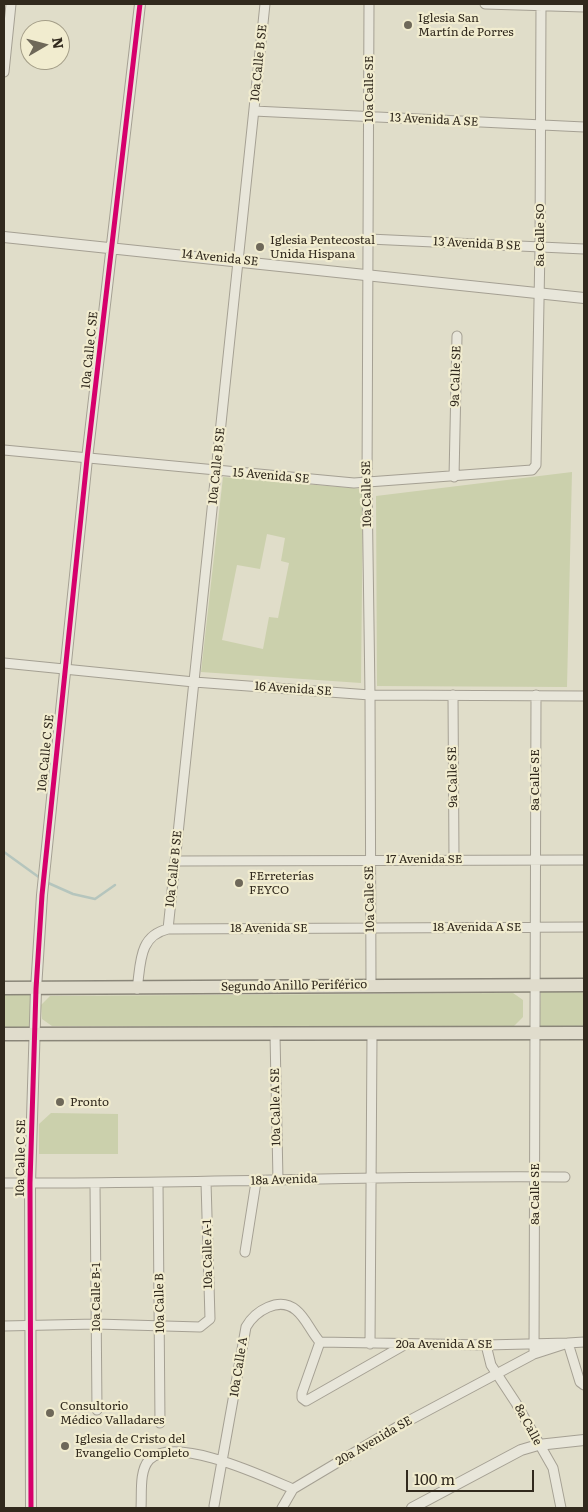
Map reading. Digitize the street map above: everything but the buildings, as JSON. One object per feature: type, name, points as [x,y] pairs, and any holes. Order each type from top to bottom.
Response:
[{"type":"main road","name":"Segundo Anillo Periférico","points":[[4,988],[137,989],[370,985],[584,985]]},
{"type":"main road","points":[[4,1034],[372,1035],[584,1033]]},
{"type":"street","points":[[4,72],[11,4]]},
{"type":"street","name":"10a Calle C SE","points":[[31,1508],[30,1183],[34,1035],[42,895],[87,459],[140,4]]},
{"type":"street","name":"10a Calle B SE","points":[[168,929],[266,4]]},
{"type":"street","name":"10a Calle SE","points":[[369,4],[367,484],[370,696],[370,985]]},
{"type":"street","points":[[485,4],[584,7]]},
{"type":"street","name":"8a Calle SO","points":[[536,466],[540,293],[541,5]]},
{"type":"street","name":"13 Avenida A SE","points":[[254,111],[584,126]]},
{"type":"street","name":"14 Avenida SE","points":[[4,237],[238,260],[584,298]]},
{"type":"street","name":"13 Avenida B SE","points":[[369,239],[584,249]]},
{"type":"street","name":"9a Calle SE","points":[[454,476],[457,336]]},
{"type":"street","name":"15 Avenida SE","points":[[4,450],[367,484],[526,472],[536,466]]},
{"type":"street","name":"16 Avenida SE","points":[[4,662],[194,682],[370,696],[584,696]]},
{"type":"street","name":"9a Calle SE","points":[[452,695],[454,859]]},
{"type":"street","name":"8a Calle SE","points":[[534,1354],[536,695]]},
{"type":"street","name":"17 Avenida SE","points":[[175,861],[584,860]]},
{"type":"street","name":"18 Avenida A SE","points":[[371,928],[584,927]]},
{"type":"street","name":"18 Avenida SE","points":[[168,929],[371,928]]},
{"type":"street","points":[[137,989],[145,943],[156,932],[168,929]]},
{"type":"street","name":"10a Calle A SE","points":[[275,1035],[278,1180]]},
{"type":"street","points":[[370,1344],[372,1035]]},
{"type":"street","name":"18a Avenida","points":[[4,1183],[95,1184],[371,1178],[565,1177]]},
{"type":"street","name":"10a Calle A-1","points":[[160,1326],[200,1327],[210,1319],[206,1182]]},
{"type":"street","points":[[244,1252],[256,1182]]},
{"type":"street","name":"10a Calle B","points":[[158,1183],[160,1423]]},
{"type":"street","name":"10a Calle B-1","points":[[95,1184],[97,1410]]},
{"type":"street","name":"10a Calle A","points":[[214,1506],[246,1327],[251,1318],[262,1309],[273,1305],[284,1305],[295,1309],[320,1342]]},
{"type":"street","points":[[4,1326],[96,1324],[160,1326]]},
{"type":"street","points":[[320,1342],[302,1393],[304,1400],[311,1400],[406,1344]]},
{"type":"street","name":"20a Avenida A SE","points":[[320,1342],[486,1345],[568,1343]]},
{"type":"street","name":"20a Avenida SE","points":[[293,1489],[397,1427],[496,1373],[534,1354],[568,1343],[584,1342]]},
{"type":"street","points":[[568,1343],[580,1382],[584,1385]]},
{"type":"street","name":"8a Calle","points":[[486,1345],[491,1365],[516,1403],[538,1445],[553,1468],[561,1508]]},
{"type":"street","points":[[412,1508],[520,1450],[538,1445],[584,1440]]},
{"type":"street","points":[[141,1508],[143,1474],[148,1461],[158,1453],[170,1451],[223,1460],[293,1489],[282,1508]]},
{"type":"green space","points":[[572,472],[567,687],[377,686],[376,496]]},
{"type":"green space","points":[[223,477],[363,489],[361,683],[201,672]],"holes":[[[267,534],[285,538],[281,561],[289,563],[278,618],[269,617],[263,649],[222,640],[237,565],[260,569]]]},
{"type":"green space","points":[[541,986],[584,988],[584,1028],[539,1029]]},
{"type":"green space","points":[[31,988],[30,1031],[4,1031],[4,989]]},
{"type":"green space","points":[[513,993],[523,1000],[523,1017],[513,1027],[52,1026],[42,1019],[41,1005],[50,996]]},
{"type":"green space","points":[[51,1113],[118,1114],[118,1154],[39,1154],[39,1124]]},
{"type":"waterway","points":[[4,852],[40,878]]},
{"type":"waterway","points":[[46,882],[73,894],[95,899],[115,885]]},
{"type":"cycle path","points":[[31,1508],[30,1183],[36,989],[42,895],[87,459],[140,4]]},
{"type":"place","name":"Iglesia San Martín de Porres","points":[[408,25]]},
{"type":"place","name":"Iglesia Pentecostal Unida Hispana","points":[[260,247]]},
{"type":"place","name":"FErreterías FEYCO","points":[[239,883]]},
{"type":"place","name":"Pronto","points":[[60,1102]]},
{"type":"place","name":"Consultorio Médico Valladares","points":[[50,1413]]},
{"type":"place","name":"Iglesia de Cristo del Evangelio Completo","points":[[65,1446]]}]
